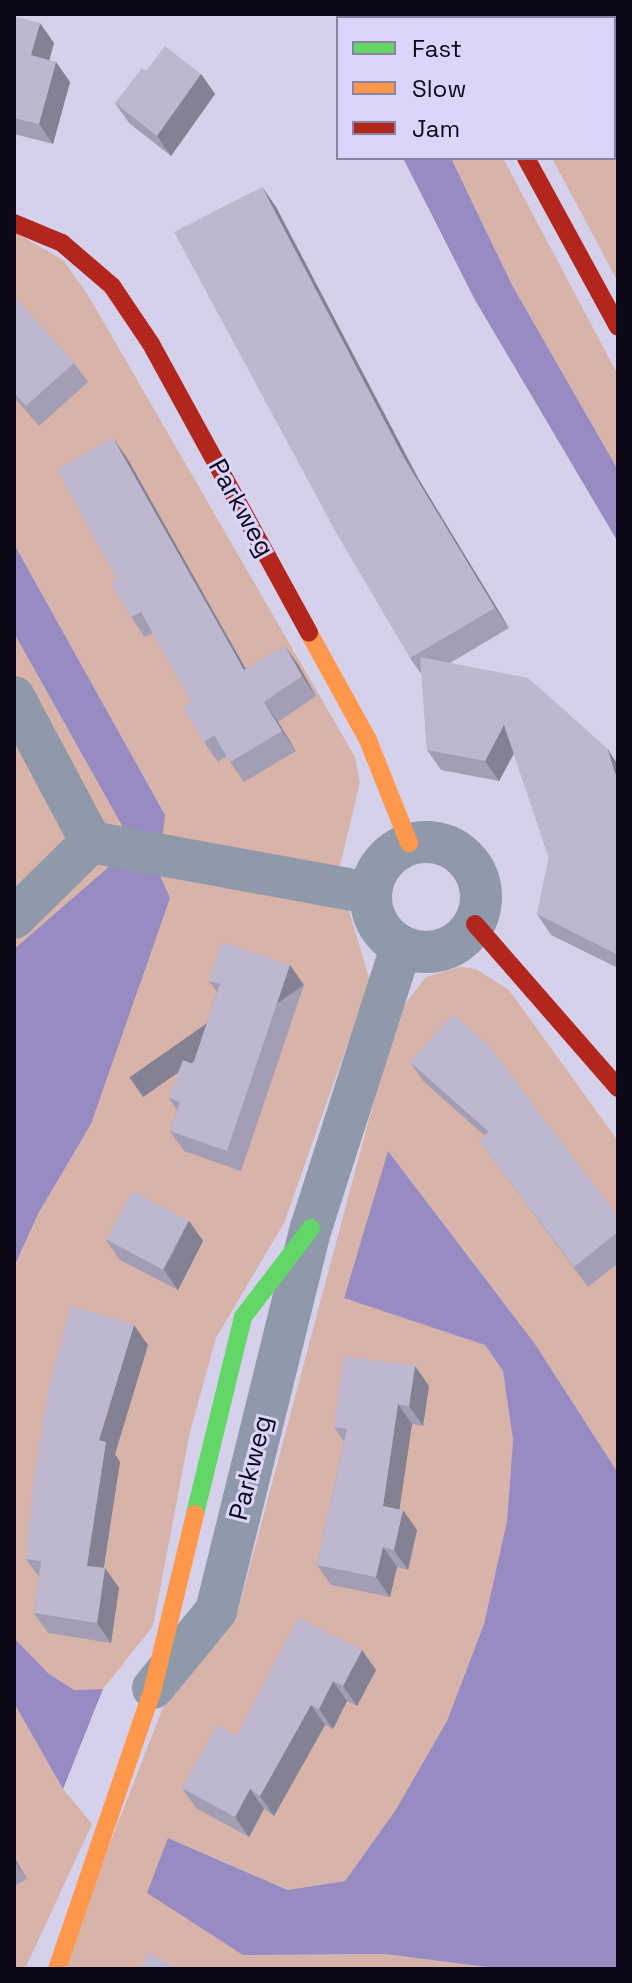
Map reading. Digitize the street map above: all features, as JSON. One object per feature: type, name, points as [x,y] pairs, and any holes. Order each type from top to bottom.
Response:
[{"type":"street","points":[[527,160],[618,327]]},
{"type":"street","name":"Parkweg","points":[[14,223],[62,243],[112,286],[151,344],[368,740],[409,843]]},
{"type":"street","points":[[14,697],[91,842]]},
{"type":"street","points":[[91,842],[370,893]]},
{"type":"street","points":[[14,918],[91,842]]},
{"type":"street","points":[[409,843],[442,843],[469,861],[482,891],[475,924],[465,937],[435,952],[401,947],[377,925],[370,893],[382,863],[409,843]]},
{"type":"street","points":[[475,924],[618,1088]]},
{"type":"street","name":"Parkweg","points":[[57,1969],[153,1688],[216,1611],[311,1228],[401,947]]},
{"type":"shaded area","points":[[616,110],[618,114],[618,282],[553,160],[616,160]]},
{"type":"shaded area","points":[[404,160],[452,160],[512,285],[618,470],[618,542],[475,300]]},
{"type":"shaded area","points":[[452,160],[504,160],[618,375],[618,470],[512,285]]},
{"type":"shaded area","points":[[14,232],[63,260],[88,295],[355,757],[360,782],[338,874],[370,981],[284,1223],[216,1338],[190,1432],[153,1626],[103,1689],[74,1690],[48,1673],[14,1638],[14,1267],[38,1214],[91,1124],[117,1048],[119,858],[14,949],[14,633],[125,831],[165,815],[14,544]]},
{"type":"shaded area","points":[[14,544],[165,815],[162,839],[125,831],[14,633]]},
{"type":"shaded area","points":[[119,858],[156,867],[170,898],[91,1124],[38,1214],[14,1267],[14,949]]},
{"type":"shaded area","points":[[460,967],[476,969],[509,990],[618,1141],[618,1473],[535,1344],[389,1152],[344,1297],[485,1345],[503,1371],[513,1440],[507,1521],[484,1624],[447,1721],[395,1811],[345,1881],[289,1890],[168,1838],[243,1955],[385,1954],[502,1969],[61,1969],[162,1710],[193,1659],[238,1611],[397,1014],[426,977]]},
{"type":"shaded area","points":[[388,1151],[535,1344],[618,1473],[618,1969],[502,1969],[385,1954],[243,1955],[147,1893],[168,1838],[288,1890],[345,1881],[395,1811],[447,1721],[484,1624],[507,1521],[513,1440],[503,1371],[485,1345],[344,1298]]},
{"type":"shaded area","points":[[14,1638],[48,1673],[74,1690],[103,1689],[63,1789],[14,1703]]},
{"type":"shaded area","points":[[14,1703],[63,1789],[92,1824],[25,1969],[14,1969]]},
{"type":"building","points":[[14,16],[40,23],[31,55],[56,62],[39,124],[14,118]]},
{"type":"building","points":[[165,46],[201,74],[157,136],[115,103],[142,68],[146,71]]},
{"type":"building","points":[[262,187],[404,458],[495,608],[410,658],[338,536],[174,232]]},
{"type":"building","points":[[14,296],[74,363],[26,406],[14,393]]},
{"type":"building","points":[[113,438],[244,670],[285,646],[302,676],[264,702],[282,731],[230,762],[214,735],[204,742],[183,707],[191,702],[141,612],[131,617],[111,583],[117,579],[57,469]]},
{"type":"building","points":[[420,657],[528,678],[607,748],[618,782],[618,955],[537,914],[549,858],[504,725],[485,761],[427,750]]},
{"type":"building","points":[[222,942],[290,965],[227,1151],[170,1131],[180,1102],[169,1098],[183,1060],[193,1064],[220,984],[209,981]]},
{"type":"building","points":[[453,1014],[489,1046],[618,1217],[618,1232],[574,1267],[479,1140],[489,1132],[410,1062]]},
{"type":"building","points":[[132,1191],[189,1221],[163,1270],[106,1240]]},
{"type":"building","points":[[71,1306],[134,1325],[99,1440],[106,1442],[87,1566],[105,1568],[97,1623],[34,1613],[41,1561],[26,1559],[33,1487],[48,1392]]},
{"type":"building","points":[[344,1356],[415,1366],[409,1406],[398,1404],[383,1506],[403,1510],[394,1550],[383,1547],[376,1577],[317,1565],[347,1429],[334,1427]]},
{"type":"building","points":[[298,1618],[362,1650],[343,1686],[333,1681],[319,1709],[311,1705],[260,1796],[250,1789],[235,1817],[182,1788],[217,1725],[237,1736]]},
{"type":"building","points":[[149,1953],[177,1969],[141,1969]]},
{"type":"traffic: fast","points":[[195,1514],[243,1317],[311,1228]]},
{"type":"traffic: slow","points":[[616,42],[618,46]]},
{"type":"traffic: slow","points":[[309,633],[368,740],[409,843]]},
{"type":"traffic: slow","points":[[57,1969],[153,1688],[195,1514]]},
{"type":"traffic: jam","points":[[527,160],[618,327]]},
{"type":"traffic: jam","points":[[14,223],[62,243],[112,286],[151,344],[309,633]]},
{"type":"traffic: jam","points":[[475,924],[618,1088]]}]
